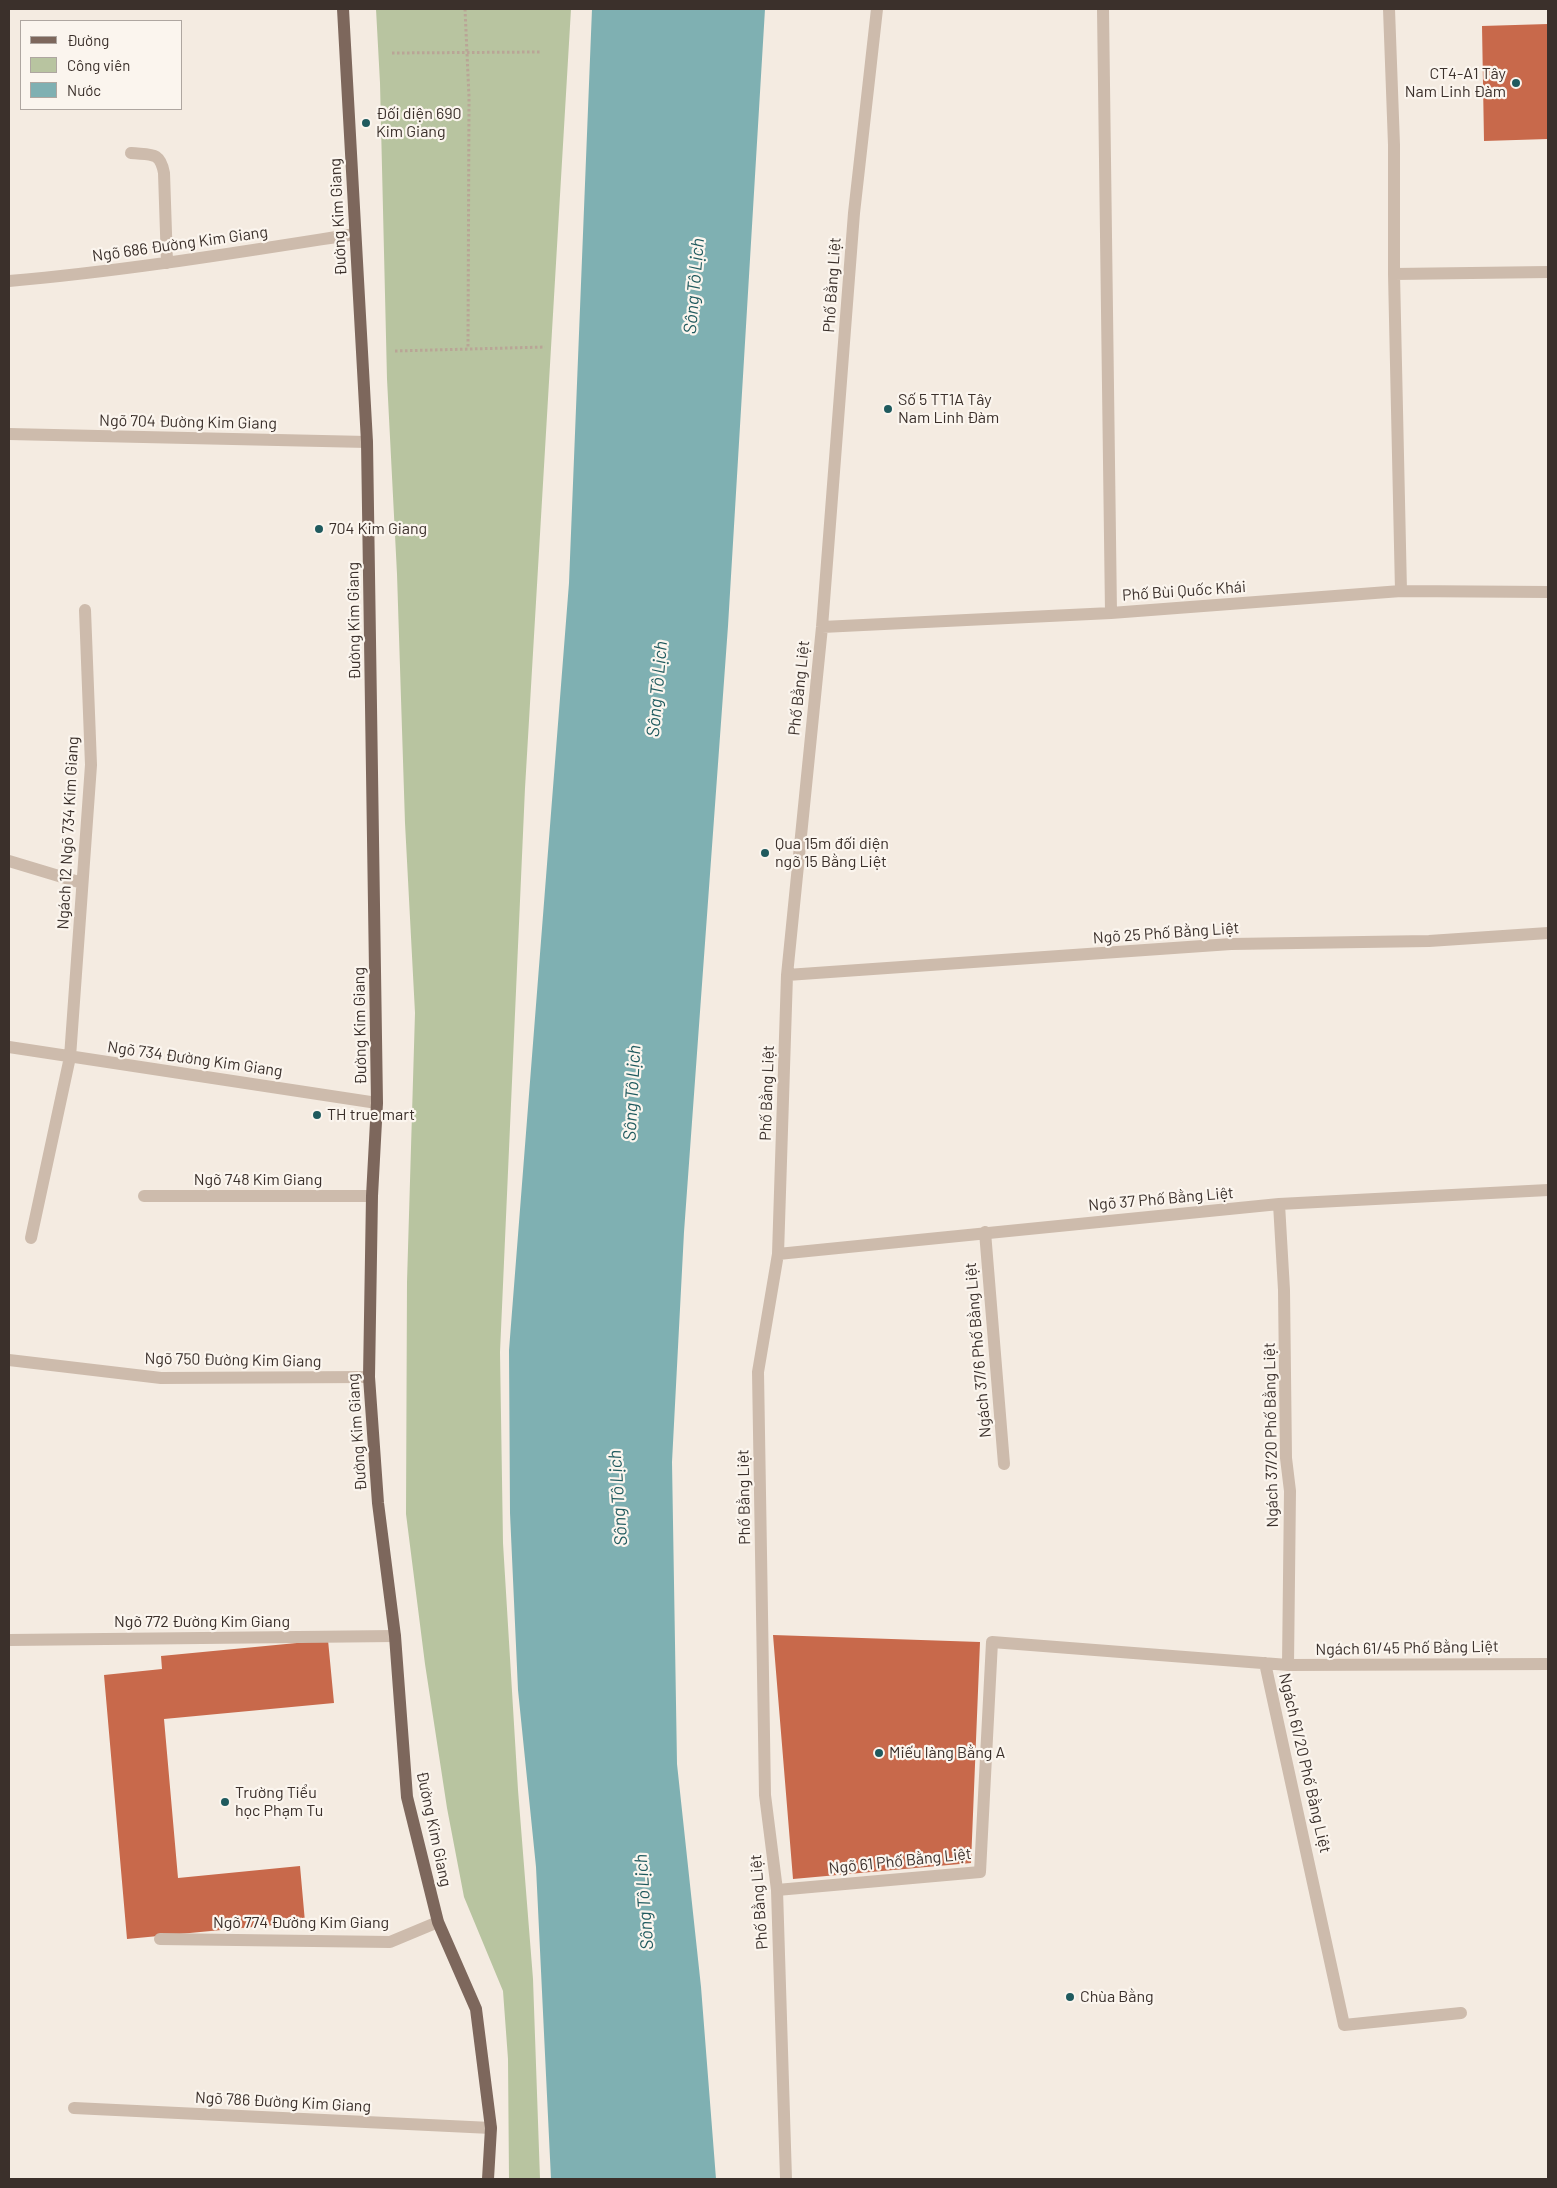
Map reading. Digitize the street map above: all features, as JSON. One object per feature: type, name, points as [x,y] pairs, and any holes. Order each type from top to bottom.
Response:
[{"type":"main road","name":"Đường Kim Giang","points":[[343,9],[367,442],[377,1102],[372,1196],[369,1377],[378,1504],[395,1636],[407,1797],[438,1922],[476,2009],[491,2128],[488,2179]]},
{"type":"street","name":"Phố Bằng Liệt","points":[[786,2179],[776,1890],[765,1795],[758,1372],[778,1254],[787,975],[822,626],[854,213],[877,9]]},
{"type":"street","points":[[1103,9],[1111,613]]},
{"type":"street","points":[[1389,9],[1394,145],[1394,274],[1401,592]]},
{"type":"street","points":[[131,153],[155,156],[162,161],[167,263]]},
{"type":"street","name":"Ngõ 686 Đường Kim Giang","points":[[9,280],[167,263],[355,234]]},
{"type":"street","points":[[1394,274],[1548,272]]},
{"type":"street","name":"Ngõ 704 Đường Kim Giang","points":[[9,434],[367,442]]},
{"type":"street","name":"Phố Bùi Quốc Khái","points":[[822,626],[1111,613],[1401,592],[1548,592]]},
{"type":"street","name":"Ngách 12 Ngõ 734 Kim Giang","points":[[31,1238],[70,1057],[91,765],[85,610]]},
{"type":"street","points":[[9,861],[82,883]]},
{"type":"street","name":"Ngõ 25 Phố Bằng Liệt","points":[[787,975],[1231,944],[1429,941],[1548,933]]},
{"type":"street","name":"Ngõ 734 Đường Kim Giang","points":[[9,1047],[377,1102]]},
{"type":"street","name":"Ngõ 37 Phố Bằng Liệt","points":[[778,1254],[1279,1204],[1548,1190]]},
{"type":"street","name":"Ngõ 748 Kim Giang","points":[[144,1196],[372,1196]]},
{"type":"street","name":"Ngách 37/20 Phố Bằng Liệt","points":[[1279,1204],[1284,1290],[1286,1458],[1290,1491],[1288,1665]]},
{"type":"street","name":"Ngách 37/6 Phố Bằng Liệt","points":[[985,1232],[1004,1464]]},
{"type":"street","name":"Ngõ 750 Đường Kim Giang","points":[[9,1360],[161,1378],[369,1377]]},
{"type":"street","name":"Ngõ 772 Đường Kim Giang","points":[[9,1640],[395,1636]]},
{"type":"street","name":"Ngõ 61 Phố Bằng Liệt","points":[[776,1890],[980,1872],[992,1642]]},
{"type":"street","name":"Ngách 61/20 Phố Bằng Liệt","points":[[992,1642],[1266,1663],[1344,2025],[1461,2013]]},
{"type":"street","name":"Ngách 61/45 Phố Bằng Liệt","points":[[1266,1663],[1288,1665],[1548,1664]]},
{"type":"street","name":"Ngõ 774 Đường Kim Giang","points":[[160,1939],[390,1942],[438,1922]]},
{"type":"street","name":"Ngõ 786 Đường Kim Giang","points":[[74,2108],[491,2128]]},
{"type":"path","points":[[465,9],[468,98],[468,348]]},
{"type":"path","points":[[392,53],[540,52]]},
{"type":"path","points":[[395,351],[545,347]]},
{"type":"green space","points":[[376,9],[571,9],[525,788],[500,1352],[503,1543],[518,1790],[533,1979],[540,2179],[509,2179],[508,2059],[503,1991],[464,1897],[447,1808],[425,1664],[406,1514],[407,1282],[415,1013],[405,823],[397,574],[387,379],[380,83]]},
{"type":"water","name":"Sông Tô Lịch","points":[[592,9],[765,9],[728,626],[684,1232],[672,1462],[677,1764],[701,1987],[716,2179],[551,2179],[536,1867],[518,1690],[510,1513],[509,1350],[569,583]]},
{"type":"building","name":"CT4-A1 Tây Nam Linh Đàm","points":[[1548,24],[1548,139],[1484,141],[1482,26]]},
{"type":"building","name":"Miếu làng Bằng A","points":[[773,1635],[980,1642],[971,1863],[793,1879]]},
{"type":"building","points":[[328,1640],[334,1703],[164,1719],[178,1878],[300,1866],[305,1922],[127,1939],[104,1675],[162,1669],[161,1656]]},
{"type":"place","name":"CT4-A1 Tây Nam Linh Đàm","points":[[1516,83]]},
{"type":"place","name":"Đối diện 690 Kim Giang","points":[[366,123]]},
{"type":"place","name":"Số 5 TT1A Tây Nam Linh Đàm","points":[[888,409]]},
{"type":"place","name":"704 Kim Giang","points":[[319,529]]},
{"type":"place","name":"Qua 15m đối diện ngõ 15 Bằng Liệt","points":[[765,853]]},
{"type":"place","name":"TH true mart","points":[[317,1115]]},
{"type":"place","name":"Miếu làng Bằng A","points":[[879,1753]]},
{"type":"place","name":"Trường Tiểu học Phạm Tu","points":[[225,1802]]},
{"type":"place","name":"Chùa Bằng","points":[[1070,1997]]}]
